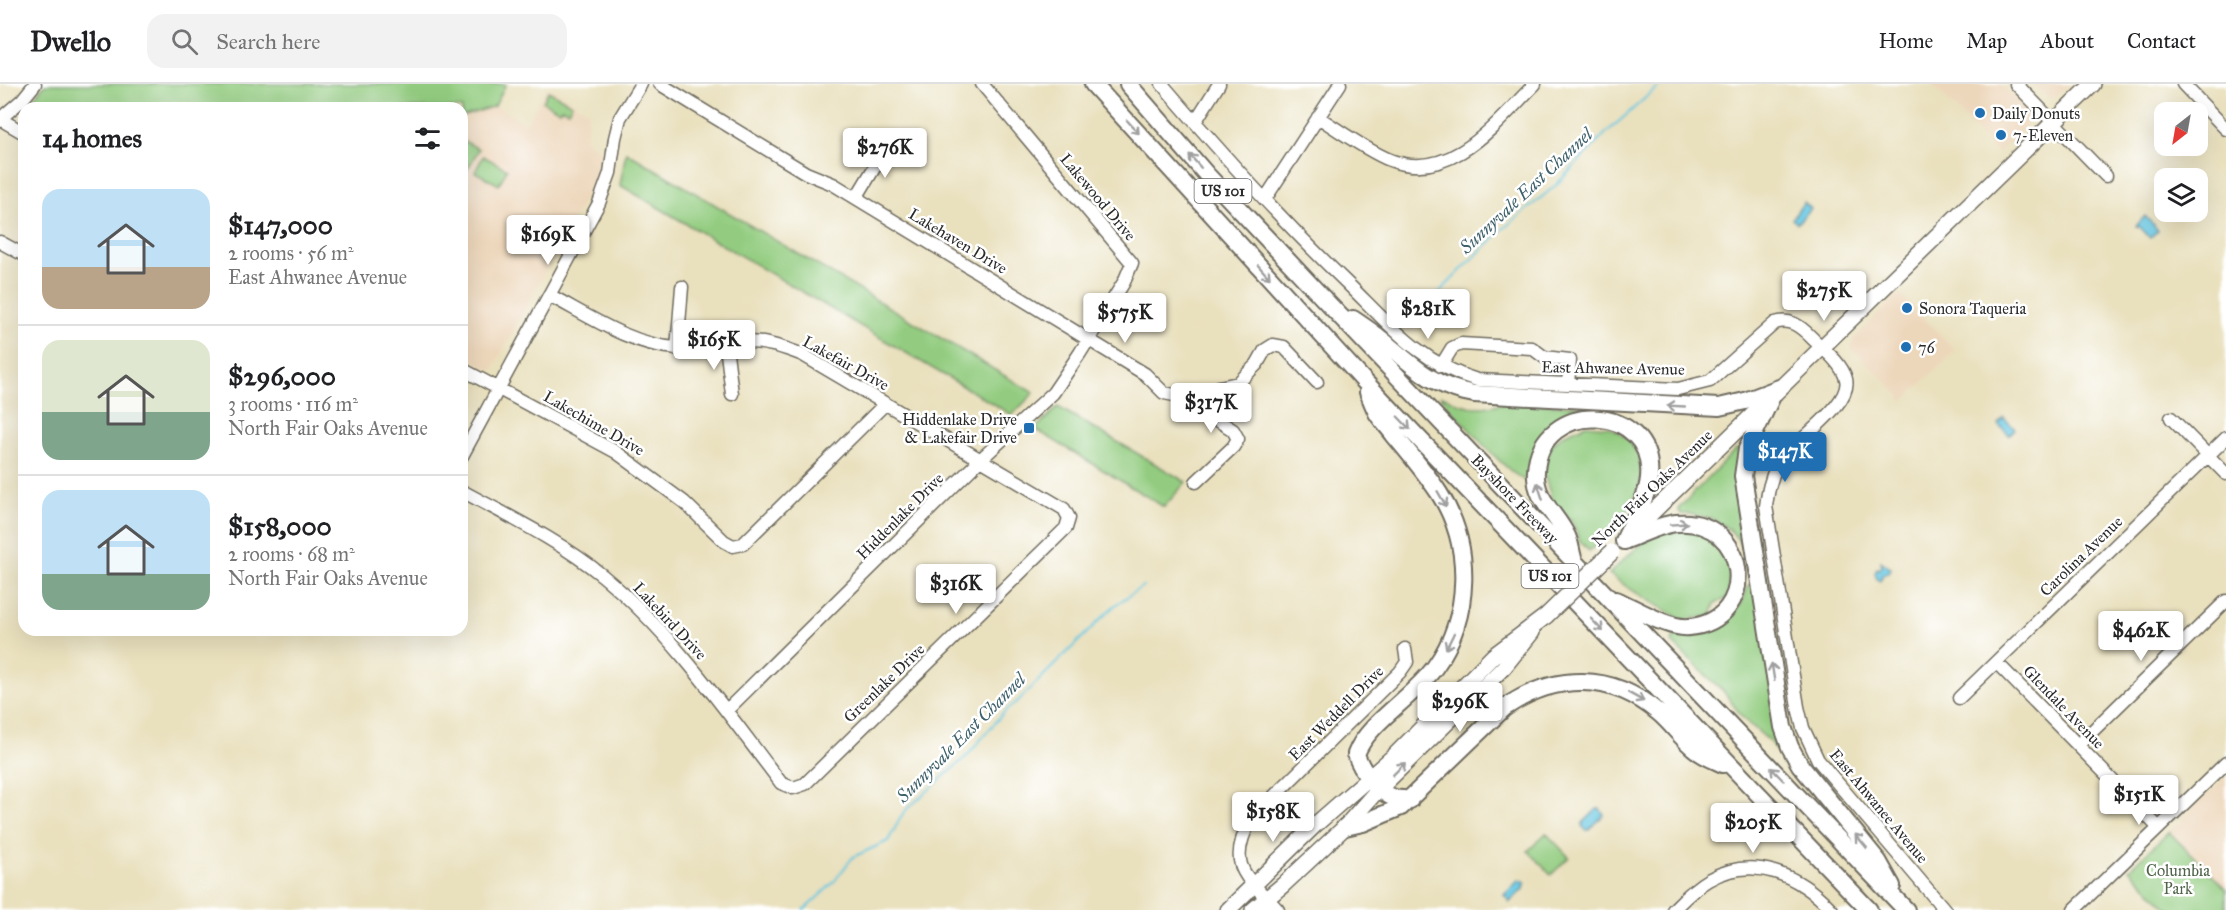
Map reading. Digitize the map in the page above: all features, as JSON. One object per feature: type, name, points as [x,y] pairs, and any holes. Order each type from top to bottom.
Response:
[{"type":"highway","name":"Bayshore Freeway","points":[[1094,84],[1364,381],[1869,910]]},
{"type":"highway","name":"Bayshore Freeway","points":[[1128,84],[1208,175],[1321,296],[1905,909]]},
{"type":"highway","points":[[1321,296],[1385,342],[1419,372],[1458,392],[1712,407],[1745,401],[1776,391]]},
{"type":"highway","points":[[1364,381],[1378,414],[1427,475],[1449,512],[1460,546],[1464,585],[1456,627],[1435,667],[1421,684],[1366,735],[1356,754],[1359,766],[1387,795],[1410,800]]},
{"type":"highway","points":[[1776,391],[1747,449],[1743,476],[1783,727],[1800,765],[1878,861],[1905,909]]},
{"type":"highway","points":[[1574,562],[1567,536],[1541,497],[1536,472],[1543,446],[1554,432],[1572,421],[1597,417],[1618,423],[1629,430],[1643,447],[1649,463],[1649,481],[1644,497],[1618,546]]},
{"type":"highway","points":[[1608,597],[1663,622],[1689,627],[1706,622],[1722,613],[1733,599],[1736,590],[1738,573],[1734,555],[1724,539],[1697,524],[1662,526],[1618,546]]},
{"type":"highway","points":[[1345,827],[1363,824],[1394,811],[1410,800],[1504,708],[1530,692],[1559,682],[1601,683],[1642,700],[1660,714],[1696,750],[1736,771]]},
{"type":"main road","name":"North Fair Oaks Avenue","points":[[1253,910],[1345,827],[1375,783],[1411,740],[1493,657],[1546,616],[2093,84]]},
{"type":"main road","name":"North Fair Oaks Avenue","points":[[1228,910],[1315,825],[1375,783]]},
{"type":"street","points":[[20,102],[35,84]]},
{"type":"street","points":[[468,445],[599,204],[610,173],[620,118],[641,84]]},
{"type":"street","name":"Lakehaven Drive","points":[[660,84],[806,172],[833,184],[1145,374],[1164,393],[1179,396],[1199,408]]},
{"type":"street","name":"Lakewood Drive","points":[[982,84],[1132,264],[1124,282],[1089,340]]},
{"type":"street","name":"East Ahwanee Avenue","points":[[1162,84],[1310,247],[1415,350],[1459,375],[1477,380],[1678,389],[1710,381],[1726,369],[1768,327],[1782,321],[1800,327],[1821,348],[1845,375],[1847,382],[1845,393],[1778,465],[1768,489],[1766,506],[1798,707],[1803,728],[1818,760],[1944,910]]},
{"type":"street","points":[[1195,122],[1219,84]]},
{"type":"street","points":[[1265,199],[1340,84]]},
{"type":"street","points":[[1318,117],[1389,160],[1412,166],[1431,165],[1456,157],[1482,137],[1535,84]]},
{"type":"street","points":[[2016,84],[2106,176]]},
{"type":"street","points":[[2183,84],[2226,129]]},
{"type":"street","points":[[18,103],[0,119],[18,130]]},
{"type":"street","points":[[856,198],[888,145]]},
{"type":"street","points":[[0,242],[18,252]]},
{"type":"street","points":[[677,349],[682,287]]},
{"type":"street","name":"Lakefair Drive","points":[[549,295],[649,345],[677,349],[745,342],[764,343],[803,355],[980,460]]},
{"type":"street","name":"Hiddenlake Drive","points":[[726,710],[980,460],[1053,393],[1089,340]]},
{"type":"street","points":[[1441,366],[1452,348],[1461,344],[1532,348],[1544,357],[1570,360],[1568,384]]},
{"type":"street","points":[[726,345],[732,394]]},
{"type":"street","points":[[1196,482],[1233,447],[1238,439],[1233,430],[1199,408],[1219,387],[1238,384],[1257,364],[1264,350],[1273,345],[1284,347],[1317,382]]},
{"type":"street","name":"Lakechime Drive","points":[[468,372],[616,452],[684,502],[724,541],[733,546],[743,544],[885,404]]},
{"type":"street","points":[[2171,418],[2226,474]]},
{"type":"street","name":"Carolina Avenue","points":[[1959,698],[2226,438]]},
{"type":"street","name":"Greenlake Drive","points":[[793,788],[805,784],[1066,528],[1069,518],[1065,509],[980,460]]},
{"type":"street","name":"Lakebird Drive","points":[[468,494],[555,542],[601,574],[636,604],[661,630],[726,710],[781,783],[793,788]]},
{"type":"street","points":[[2078,745],[2226,601]]},
{"type":"street","name":"East Weddell Drive","points":[[1278,910],[1242,870],[1239,859],[1240,844],[1251,819],[1400,672],[1407,662],[1405,649]]},
{"type":"street","name":"Glendale Avenue","points":[[1996,662],[2159,828]]},
{"type":"street","points":[[2074,910],[2226,763]]},
{"type":"street","points":[[1673,910],[1708,880],[1729,872],[1752,869],[1770,870],[1793,878],[1809,888],[1832,910]]},
{"type":"shaded area","points":[[1932,84],[2000,84],[2026,108],[2029,114],[2028,124],[1998,153]]},
{"type":"shaded area","points":[[2032,84],[2070,84],[2055,97],[2046,97]]},
{"type":"shaded area","points":[[547,88],[553,90],[589,112],[586,141],[601,151],[596,176],[492,371],[468,358],[468,115],[495,106],[526,124]]},
{"type":"shaded area","points":[[1899,293],[1956,350],[1902,402],[1900,395],[1852,349],[1853,340]]},
{"type":"shaded area","points":[[2226,777],[2226,889],[2169,832]]},
{"type":"green space","points":[[45,84],[506,84],[495,106],[468,115],[468,102],[31,102]]},
{"type":"green space","points":[[548,91],[572,104],[568,111],[562,108],[560,111],[543,102]]},
{"type":"green space","points":[[468,143],[479,149],[468,168]]},
{"type":"green space","points":[[626,152],[1034,393],[1012,415],[620,185]]},
{"type":"green space","points":[[483,156],[507,169],[499,185],[475,172]]},
{"type":"green space","points":[[1441,396],[1470,406],[1486,407],[1501,403],[1584,406],[1585,411],[1563,420],[1531,483],[1512,472],[1500,461]]},
{"type":"green space","points":[[1058,407],[1186,482],[1164,507],[1035,429]]},
{"type":"green space","points":[[1586,425],[1610,428],[1622,435],[1635,449],[1641,467],[1636,495],[1629,508],[1610,532],[1589,551],[1579,540],[1572,520],[1560,513],[1553,503],[1543,471],[1552,445],[1563,435]]},
{"type":"green space","points":[[1736,449],[1743,452],[1750,545],[1742,547],[1724,526],[1708,518],[1681,514],[1678,509]]},
{"type":"green space","points":[[1665,530],[1702,531],[1730,551],[1729,597],[1715,604],[1711,616],[1682,620],[1609,574],[1642,544]]},
{"type":"green space","points":[[1757,584],[1790,762],[1780,756],[1769,741],[1742,717],[1724,692],[1672,643],[1674,635],[1700,634],[1722,625],[1738,609],[1748,585]]},
{"type":"green space","name":"Columbia Park","points":[[2169,832],[2226,889],[2226,910],[2170,910],[2129,869]]},
{"type":"green space","points":[[1546,833],[1569,857],[1551,875],[1528,851]]},
{"type":"water","points":[[1804,202],[1811,209],[1797,223],[1792,219]]},
{"type":"water","points":[[2145,216],[2158,230],[2150,238],[2140,227],[2136,226]]},
{"type":"water","points":[[2004,418],[2015,429],[2009,435],[1998,424]]},
{"type":"water","points":[[1881,561],[1890,568],[1888,573],[1883,574],[1880,581],[1875,573],[1877,568],[1880,569],[1882,566]]},
{"type":"water","points":[[1597,809],[1600,809],[1604,815],[1589,830],[1586,830],[1582,826],[1583,823]]},
{"type":"water","points":[[1519,880],[1526,883],[1525,887],[1510,902],[1504,895]]},
{"type":"waterway","name":"Sunnyvale East Channel","points":[[1416,323],[1426,306],[1465,266],[1502,230],[1555,186],[1606,133],[1661,84]]},
{"type":"waterway","name":"Sunnyvale East Channel","points":[[804,910],[833,883],[853,857],[888,841],[906,810],[968,755],[1003,713],[1114,606],[1143,586]]},
{"type":"place","name":"Daily Donuts","points":[[1980,113]]},
{"type":"place","name":"7-Eleven","points":[[2001,135]]},
{"type":"place","name":"Sonora Taqueria","points":[[1907,308]]},
{"type":"place","name":"76","points":[[1906,347]]},
{"type":"place","name":"Hiddenlake Drive & Lakefair Drive","points":[[1029,428]]}]
